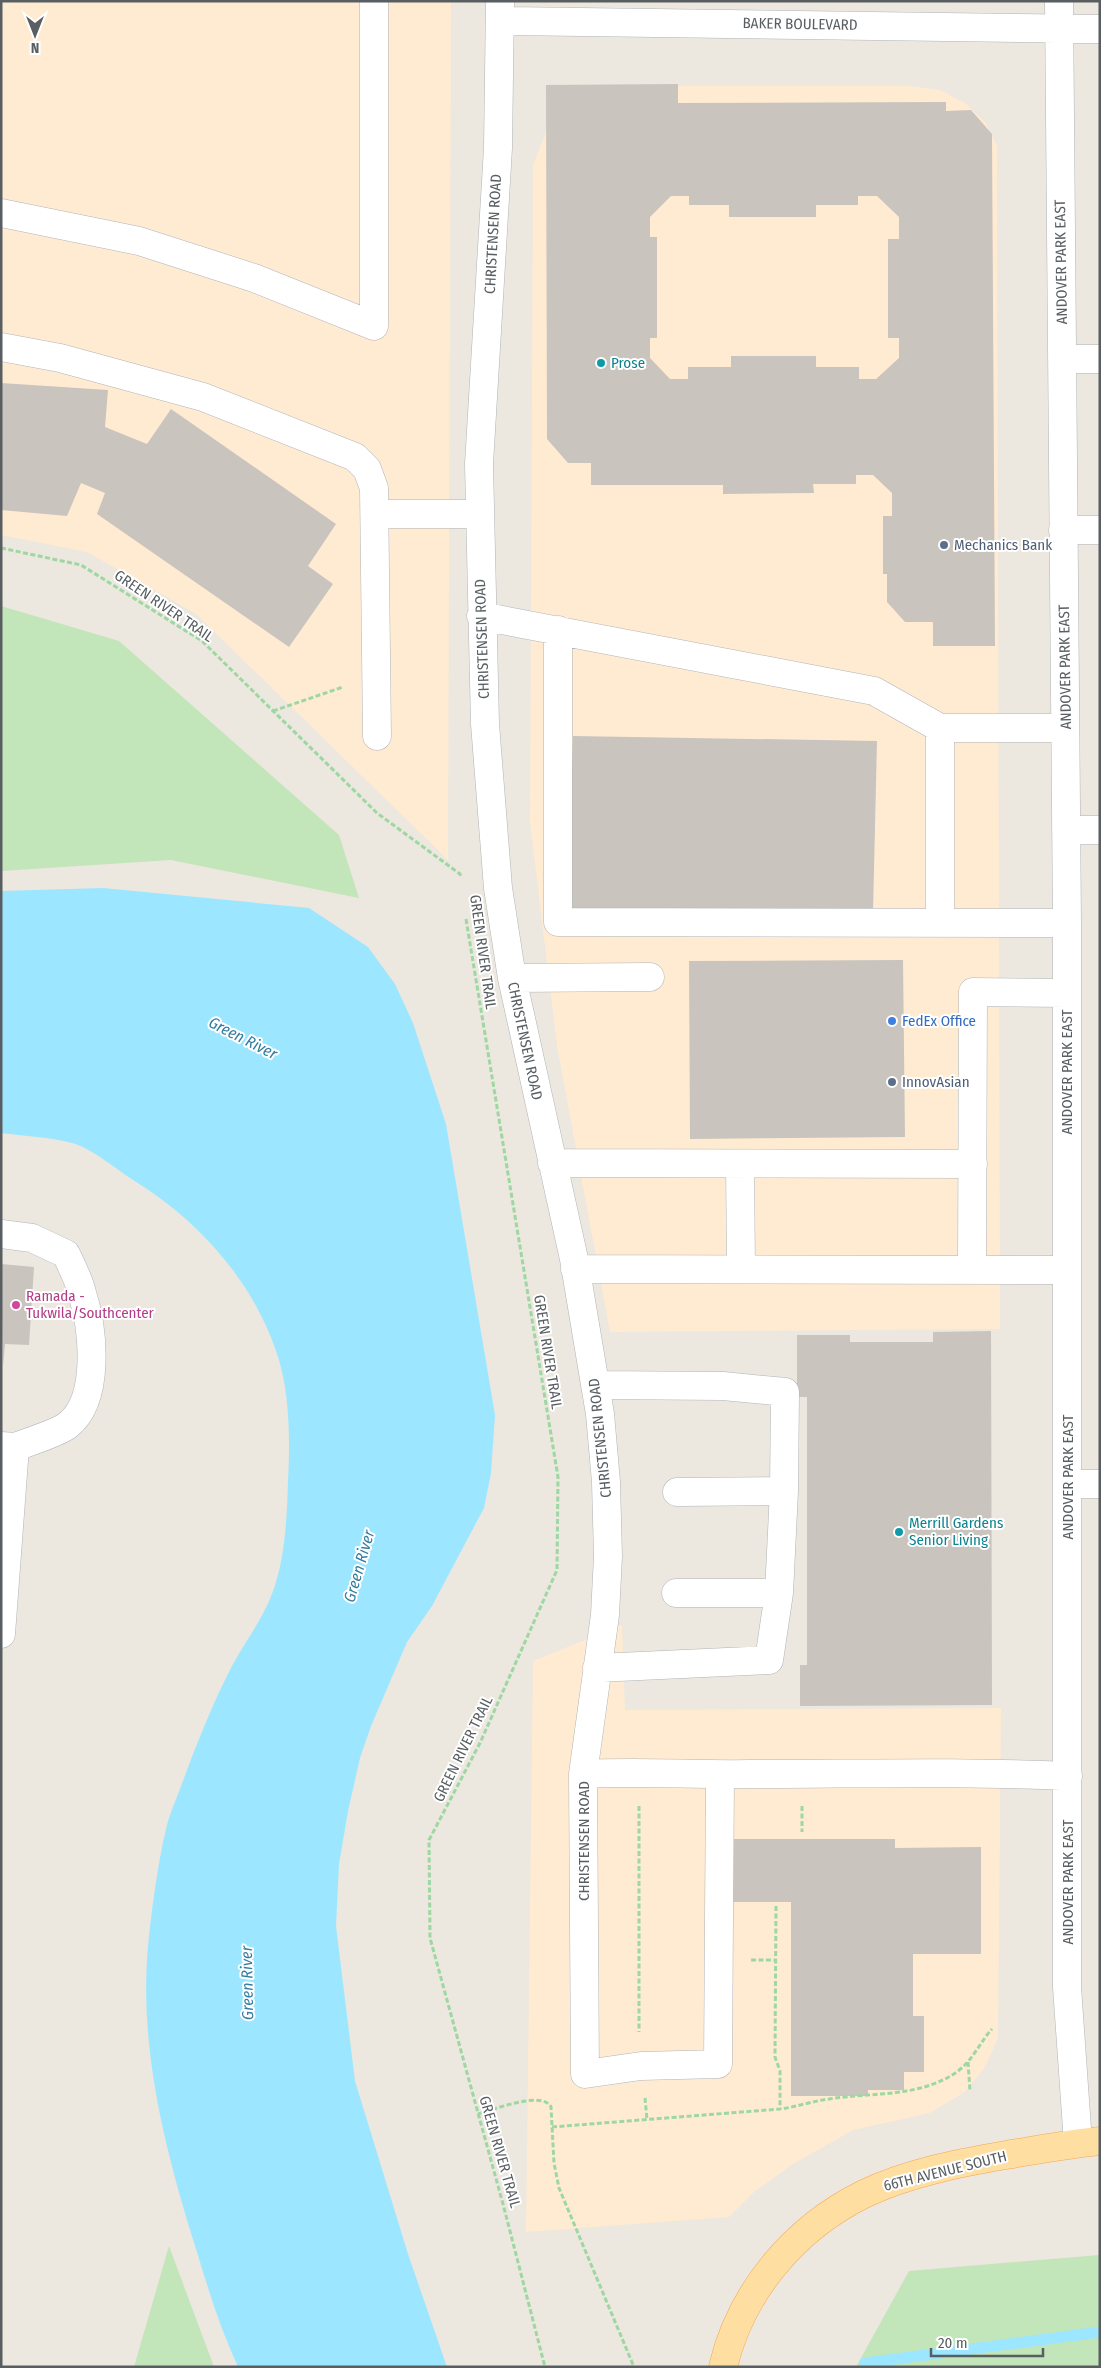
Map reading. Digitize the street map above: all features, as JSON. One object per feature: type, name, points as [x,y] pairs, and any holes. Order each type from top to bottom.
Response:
[{"type":"main road","name":"66TH AVENUE SOUTH","points":[[723,2367],[727,2349],[744,2309],[767,2272],[796,2240],[840,2207],[891,2183],[976,2160],[1089,2142]]},
{"type":"street","points":[[1,213],[139,241],[254,278],[374,326],[374,1]]},
{"type":"street","name":"ANDOVER PARK EAST","points":[[1059,1],[1067,923],[1067,1987],[1089,2142]]},
{"type":"street","name":"BAKER BOULEVARD","points":[[500,11],[778,12],[1100,29]]},
{"type":"street","name":"CHRISTENSEN ROAD","points":[[500,11],[498,148],[479,464],[481,616],[485,724],[498,888],[512,978],[575,1269],[596,1385],[606,1482],[608,1556],[605,1615],[583,1774],[585,2074],[640,2066]]},
{"type":"street","points":[[1,347],[60,358],[203,397],[355,457],[367,469],[374,488],[378,736]]},
{"type":"street","points":[[1062,359],[1100,359]]},
{"type":"street","points":[[375,514],[480,514]]},
{"type":"street","points":[[1063,530],[1100,530]]},
{"type":"street","points":[[481,616],[874,691],[940,728],[1065,728]]},
{"type":"street","points":[[558,630],[558,922],[1067,923]]},
{"type":"street","points":[[940,728],[940,922]]},
{"type":"street","points":[[1066,830],[1100,830]]},
{"type":"street","points":[[512,978],[650,977]]},
{"type":"street","points":[[972,1270],[973,992],[1067,992]]},
{"type":"street","points":[[552,1163],[973,1164]]},
{"type":"street","points":[[740,1164],[741,1269]]},
{"type":"street","points":[[1,1234],[32,1238],[66,1254],[82,1292],[91,1332],[91,1372],[86,1401],[68,1425],[8,1447],[1,1634]]},
{"type":"street","points":[[575,1269],[1067,1270]]},
{"type":"street","points":[[596,1385],[723,1386],[785,1392],[784,1491],[779,1593],[769,1660],[597,1668]]},
{"type":"street","points":[[1068,1484],[1100,1484]]},
{"type":"street","points":[[677,1492],[784,1491]]},
{"type":"street","points":[[676,1593],[779,1593]]},
{"type":"street","points":[[583,1774],[639,1771],[720,1774],[995,1773],[1068,1776]]},
{"type":"street","points":[[640,2066],[718,2064],[720,1774]]},
{"type":"path","name":"GREEN RIVER TRAIL","points":[[1,548],[81,565],[202,641],[377,813],[460,874],[462,883]]},
{"type":"path","points":[[273,712],[377,675]]},
{"type":"path","name":"GREEN RIVER TRAIL","points":[[465,911],[558,1477],[557,1570],[480,1743],[429,1840],[430,1938],[545,2367]]},
{"type":"path","points":[[639,1771],[640,2066],[647,2120]]},
{"type":"path","points":[[802,1803],[802,1832]]},
{"type":"path","points":[[776,1906],[775,2058],[780,2070],[780,2109]]},
{"type":"path","points":[[747,1960],[776,1960]]},
{"type":"path","points":[[552,2127],[801,2107],[829,2099],[862,2097],[928,2086],[946,2079],[968,2062],[992,2029]]},
{"type":"path","points":[[968,2062],[970,2090]]},
{"type":"path","points":[[478,2114],[524,2101],[540,2099],[546,2100],[551,2107],[554,2163],[559,2188],[634,2367]]},
{"type":"shaded area","points":[[1,1],[451,1],[448,860],[195,613],[87,552],[1,535]]},
{"type":"shaded area","points":[[595,86],[909,86],[940,90],[965,103],[986,123],[997,146],[1000,1329],[610,1332],[557,1046],[530,822],[533,165],[549,124]]},
{"type":"shaded area","points":[[622,1625],[625,1710],[1001,1708],[998,2038],[985,2067],[965,2092],[930,2113],[853,2130],[793,2164],[754,2192],[729,2217],[526,2232],[533,1661]]},
{"type":"green space","points":[[1,606],[119,641],[339,835],[359,898],[171,860],[1,871]]},
{"type":"green space","points":[[169,2246],[214,2367],[134,2367]]},
{"type":"green space","points":[[1100,2255],[1100,2367],[856,2367],[909,2271]]},
{"type":"water","name":"Green River","points":[[103,888],[309,908],[368,947],[395,984],[413,1023],[446,1124],[495,1415],[491,1473],[484,1508],[432,1606],[407,1642],[371,1726],[360,1758],[339,1864],[336,1926],[355,2081],[408,2254],[447,2367],[238,2367],[206,2282],[174,2175],[156,2096],[147,2016],[146,1976],[158,1869],[169,1819],[202,1732],[232,1666],[267,1605],[276,1581],[283,1553],[286,1524],[289,1436],[283,1375],[269,1332],[240,1280],[203,1235],[158,1196],[87,1149],[64,1141],[1,1133],[1,891]]},
{"type":"building","name":"Prose","points":[[678,84],[678,103],[946,102],[946,111],[971,110],[992,134],[995,646],[933,646],[933,622],[905,622],[887,602],[887,574],[883,574],[883,516],[892,516],[892,493],[873,475],[856,475],[856,484],[813,484],[814,493],[723,494],[723,485],[591,485],[591,463],[568,463],[547,439],[546,85]],"holes":[[[671,196],[689,196],[689,205],[729,205],[729,217],[816,217],[816,205],[858,205],[858,196],[877,196],[899,217],[899,239],[888,239],[888,338],[899,338],[899,358],[876,379],[859,379],[859,367],[816,367],[816,356],[731,356],[731,367],[688,367],[688,379],[670,379],[650,358],[650,338],[657,338],[657,237],[650,237],[650,217]]]},
{"type":"building","points":[[1,383],[108,390],[105,427],[147,444],[171,409],[336,524],[308,566],[333,584],[289,647],[97,514],[105,493],[81,483],[67,516],[1,510]]},
{"type":"building","points":[[573,736],[877,741],[873,913],[568,908]]},
{"type":"building","points":[[903,960],[905,1137],[690,1139],[689,961]]},
{"type":"building","name":"Ramada - Tukwila/Southcenter","points":[[1,1264],[34,1267],[29,1345],[5,1344],[3,1366]]},
{"type":"building","name":"Merrill Gardens Senior Living","points":[[991,1331],[992,1705],[800,1706],[800,1665],[807,1665],[807,1397],[797,1397],[797,1335],[850,1335],[850,1342],[933,1342],[933,1332]]},
{"type":"building","points":[[708,1839],[895,1839],[895,1848],[981,1847],[981,1954],[913,1954],[913,2016],[924,2016],[924,2072],[904,2072],[904,2090],[868,2090],[868,2096],[791,2096],[791,1902],[708,1902]]},
{"type":"waterway","points":[[865,2363],[1100,2332]]},
{"type":"place","name":"Prose","points":[[601,363]]},
{"type":"place","name":"Mechanics Bank","points":[[944,545]]},
{"type":"place","name":"FedEx Office","points":[[892,1021]]},
{"type":"place","name":"InnovAsian","points":[[892,1082]]},
{"type":"place","name":"Ramada - Tukwila/Southcenter","points":[[16,1305]]},
{"type":"place","name":"Merrill Gardens Senior Living","points":[[899,1532]]}]
